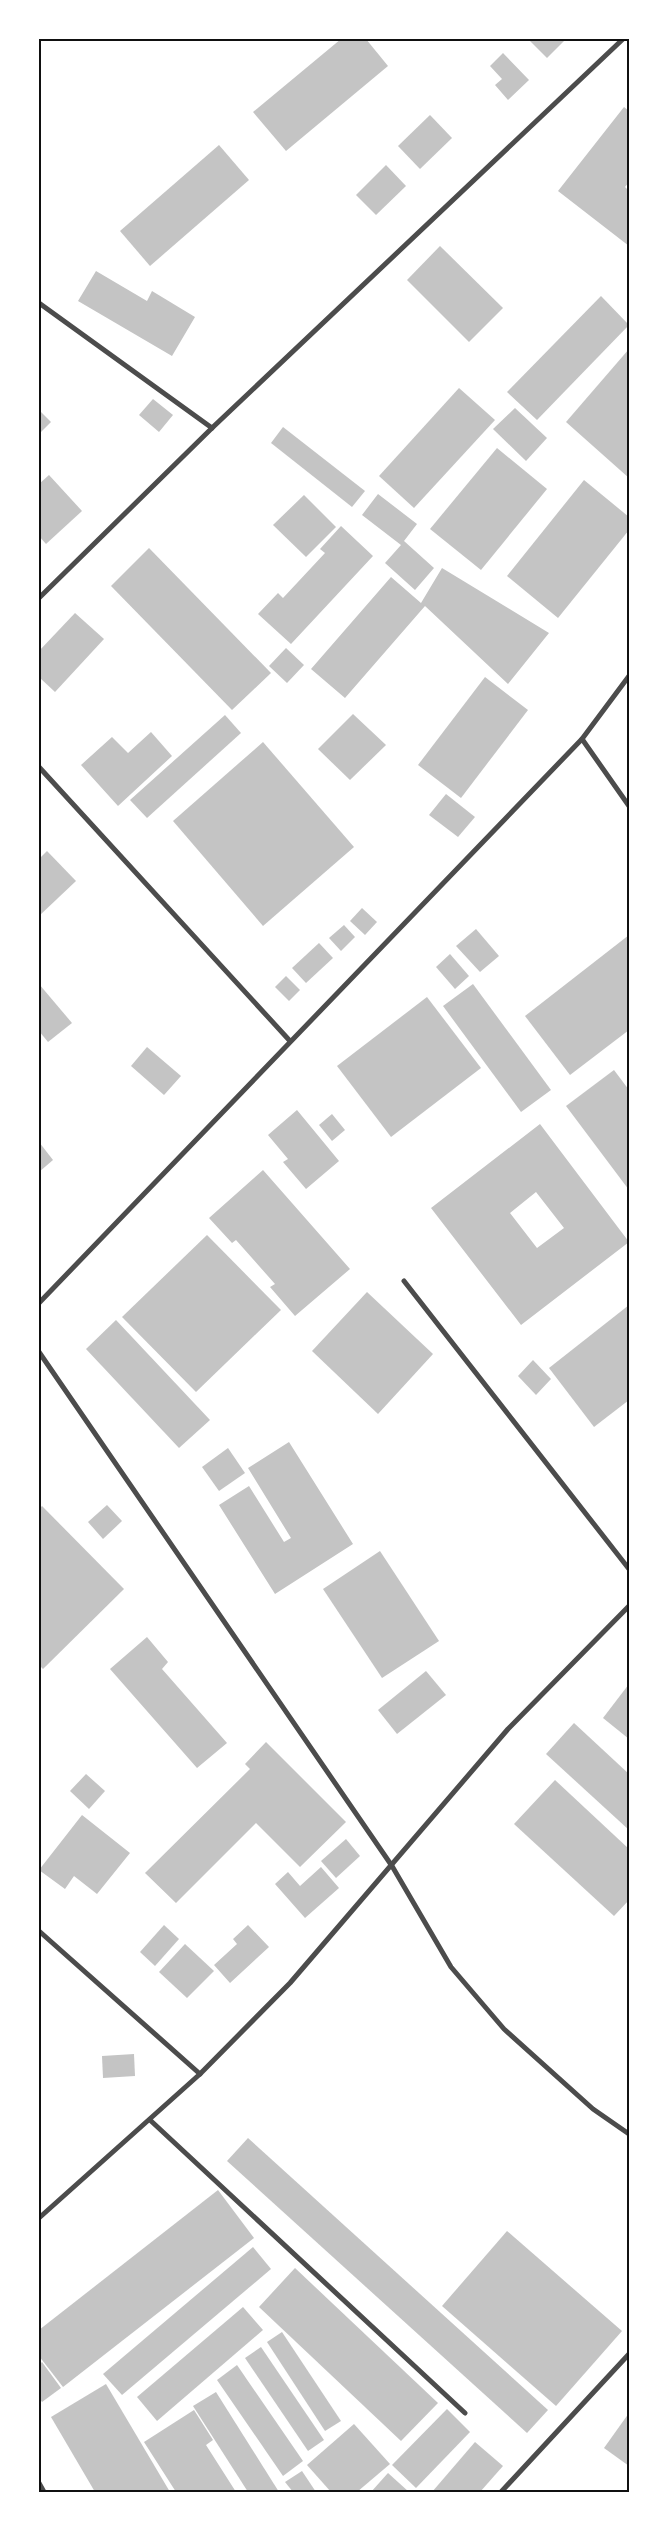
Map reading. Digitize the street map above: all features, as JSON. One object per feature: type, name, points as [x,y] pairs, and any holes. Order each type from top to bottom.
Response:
[{"type":"street","points":[[39,598],[212,428],[623,39]]},
{"type":"street","points":[[39,303],[212,428]]},
{"type":"street","points":[[39,1303],[582,740],[629,676]]},
{"type":"street","points":[[582,740],[629,806]]},
{"type":"street","points":[[39,767],[290,1041]]},
{"type":"street","points":[[404,1281],[629,1569]]},
{"type":"street","points":[[39,1352],[392,1866],[451,1967],[504,2029],[593,2109],[629,2134]]},
{"type":"street","points":[[39,2218],[200,2074],[290,1983],[508,1730],[629,1606]]},
{"type":"street","points":[[39,1931],[200,2074]]},
{"type":"street","points":[[150,2120],[465,2413]]},
{"type":"street","points":[[501,2492],[629,2354]]},
{"type":"street","points":[[39,2483],[44,2492]]},
{"type":"building","points":[[341,39],[366,39],[388,66],[286,151],[253,112]]},
{"type":"building","points":[[528,39],[566,39],[547,58]]},
{"type":"building","points":[[503,53],[529,80],[508,100],[495,85],[502,79],[490,66]]},
{"type":"building","points":[[624,107],[629,111],[629,182],[625,187],[629,191],[629,246],[558,191]]},
{"type":"building","points":[[430,115],[452,138],[420,169],[398,146]]},
{"type":"building","points":[[219,145],[249,180],[150,266],[120,231]]},
{"type":"building","points":[[386,165],[406,186],[376,215],[356,195]]},
{"type":"building","points":[[440,246],[503,308],[469,342],[407,280]]},
{"type":"building","points":[[96,271],[147,301],[152,291],[195,317],[172,356],[78,301]]},
{"type":"building","points":[[601,296],[629,325],[537,420],[507,392]]},
{"type":"building","points":[[629,349],[629,478],[566,422]]},
{"type":"building","points":[[459,388],[495,420],[414,508],[379,476]]},
{"type":"building","points":[[153,399],[173,415],[159,432],[139,415]]},
{"type":"building","points":[[515,408],[547,438],[526,461],[493,429]]},
{"type":"building","points":[[39,410],[51,422],[39,434]]},
{"type":"building","points":[[283,427],[365,491],[352,507],[271,443]]},
{"type":"building","points":[[497,448],[547,489],[481,570],[430,529]]},
{"type":"building","points":[[49,475],[82,511],[46,544],[39,536],[39,484]]},
{"type":"building","points":[[584,480],[629,517],[629,530],[558,618],[507,576]]},
{"type":"building","points":[[378,494],[417,524],[404,541],[434,568],[415,590],[385,563],[401,545],[362,515]]},
{"type":"building","points":[[304,495],[336,527],[306,557],[273,525]]},
{"type":"building","points":[[341,526],[373,556],[291,644],[258,614],[278,593],[283,598],[325,553],[320,549]]},
{"type":"building","points":[[149,548],[271,673],[232,710],[111,586]]},
{"type":"building","points":[[442,568],[549,633],[508,684],[425,606],[345,698],[311,669],[391,577],[421,603]]},
{"type":"building","points":[[75,613],[104,639],[55,692],[39,677],[39,651]]},
{"type":"building","points":[[286,648],[304,665],[287,683],[269,666]]},
{"type":"building","points":[[485,677],[528,710],[461,798],[418,765]]},
{"type":"building","points":[[353,714],[386,745],[350,780],[318,749]]},
{"type":"building","points":[[225,715],[241,733],[147,818],[130,800]]},
{"type":"building","points":[[151,732],[172,756],[118,806],[81,765],[112,737],[128,753]]},
{"type":"building","points":[[263,742],[354,847],[263,926],[173,821]]},
{"type":"building","points":[[446,794],[475,817],[458,837],[429,815]]},
{"type":"building","points":[[47,851],[76,881],[39,916],[39,859]]},
{"type":"building","points":[[362,908],[377,922],[365,935],[350,921]]},
{"type":"building","points":[[344,925],[355,937],[341,951],[329,938]]},
{"type":"building","points":[[476,929],[499,956],[480,972],[456,946]]},
{"type":"building","points":[[629,935],[629,1030],[570,1075],[525,1016]]},
{"type":"building","points":[[319,943],[333,958],[306,983],[292,968]]},
{"type":"building","points":[[450,954],[469,976],[455,989],[436,967]]},
{"type":"building","points":[[286,976],[300,990],[289,1001],[275,987]]},
{"type":"building","points":[[39,984],[72,1023],[48,1042],[39,1031]]},
{"type":"building","points":[[473,984],[551,1090],[521,1112],[443,1006]]},
{"type":"building","points":[[427,997],[481,1068],[391,1137],[337,1066]]},
{"type":"building","points":[[147,1047],[181,1076],[164,1095],[131,1066]]},
{"type":"building","points":[[614,1070],[629,1090],[629,1190],[566,1106]]},
{"type":"building","points":[[297,1110],[339,1161],[306,1189],[283,1162],[288,1159],[268,1135]]},
{"type":"building","points":[[332,1114],[345,1130],[332,1141],[319,1125]]},
{"type":"building","points":[[540,1124],[629,1242],[521,1325],[431,1208]],"holes":[[[536,1192],[564,1228],[537,1248],[510,1213]]]},
{"type":"building","points":[[39,1142],[53,1160],[39,1172]]},
{"type":"building","points":[[263,1170],[350,1269],[295,1316],[270,1287],[275,1284],[236,1240],[232,1243],[209,1218]]},
{"type":"building","points":[[207,1235],[281,1310],[196,1392],[122,1317]]},
{"type":"building","points":[[367,1292],[433,1354],[378,1414],[312,1351]]},
{"type":"building","points":[[629,1305],[629,1400],[594,1427],[549,1368]]},
{"type":"building","points":[[116,1320],[210,1420],[179,1448],[86,1349]]},
{"type":"building","points":[[533,1360],[551,1379],[536,1395],[518,1376]]},
{"type":"building","points":[[289,1442],[353,1544],[275,1594],[219,1505],[249,1486],[284,1542],[291,1538],[248,1468]]},
{"type":"building","points":[[228,1448],[245,1473],[219,1491],[202,1467]]},
{"type":"building","points":[[107,1505],[122,1521],[103,1539],[88,1522]]},
{"type":"building","points":[[42,1506],[124,1589],[43,1669],[39,1665],[39,1509]]},
{"type":"building","points":[[380,1551],[439,1641],[382,1678],[323,1589]]},
{"type":"building","points":[[147,1637],[168,1662],[162,1669],[227,1743],[197,1768],[110,1669]]},
{"type":"building","points":[[426,1671],[446,1695],[397,1734],[378,1710]]},
{"type":"building","points":[[629,1684],[629,1739],[603,1718]]},
{"type":"building","points":[[574,1723],[629,1774],[629,1830],[546,1754]]},
{"type":"building","points":[[266,1742],[346,1822],[300,1867],[256,1823],[176,1903],[145,1873],[250,1769],[245,1764]]},
{"type":"building","points":[[86,1774],[105,1791],[89,1809],[70,1791]]},
{"type":"building","points":[[555,1780],[629,1849],[629,1900],[614,1916],[514,1824]]},
{"type":"building","points":[[82,1815],[130,1853],[97,1894],[74,1876],[65,1889],[39,1870]]},
{"type":"building","points":[[346,1839],[360,1856],[336,1878],[321,1861]]},
{"type":"building","points":[[321,1867],[339,1888],[305,1918],[275,1884],[288,1872],[300,1886]]},
{"type":"building","points":[[164,1925],[179,1939],[155,1966],[140,1952]]},
{"type":"building","points":[[248,1925],[269,1947],[230,1983],[214,1965],[237,1944],[233,1939]]},
{"type":"building","points":[[185,1944],[214,1971],[187,1998],[159,1972]]},
{"type":"building","points":[[134,2054],[135,2076],[103,2078],[102,2056]]},
{"type":"building","points":[[248,2138],[548,2410],[527,2433],[227,2161]]},
{"type":"building","points":[[218,2190],[254,2238],[63,2387],[39,2356],[39,2330]]},
{"type":"building","points":[[507,2231],[622,2331],[556,2406],[442,2306]]},
{"type":"building","points":[[253,2247],[271,2269],[122,2395],[103,2374]]},
{"type":"building","points":[[295,2268],[438,2403],[401,2441],[259,2307]]},
{"type":"building","points":[[243,2307],[263,2330],[157,2421],[137,2397]]},
{"type":"building","points":[[282,2332],[341,2421],[325,2431],[267,2342]]},
{"type":"building","points":[[261,2347],[324,2440],[308,2451],[245,2358]]},
{"type":"building","points":[[42,2362],[61,2388],[42,2402],[39,2398],[39,2365]]},
{"type":"building","points":[[237,2365],[303,2461],[283,2476],[217,2380]]},
{"type":"building","points":[[106,2384],[170,2492],[95,2492],[51,2417]]},
{"type":"building","points":[[216,2392],[279,2492],[248,2492],[193,2406]]},
{"type":"building","points":[[447,2409],[470,2432],[416,2488],[392,2465]]},
{"type":"building","points":[[194,2410],[213,2440],[206,2445],[236,2492],[176,2492],[144,2442]]},
{"type":"building","points":[[629,2413],[629,2466],[604,2448]]},
{"type":"building","points":[[354,2424],[390,2464],[357,2492],[331,2492],[307,2465]]},
{"type":"building","points":[[475,2442],[503,2466],[480,2492],[432,2492]]},
{"type":"building","points":[[302,2471],[316,2492],[293,2492],[285,2482]]},
{"type":"building","points":[[388,2473],[409,2492],[371,2492]]}]
